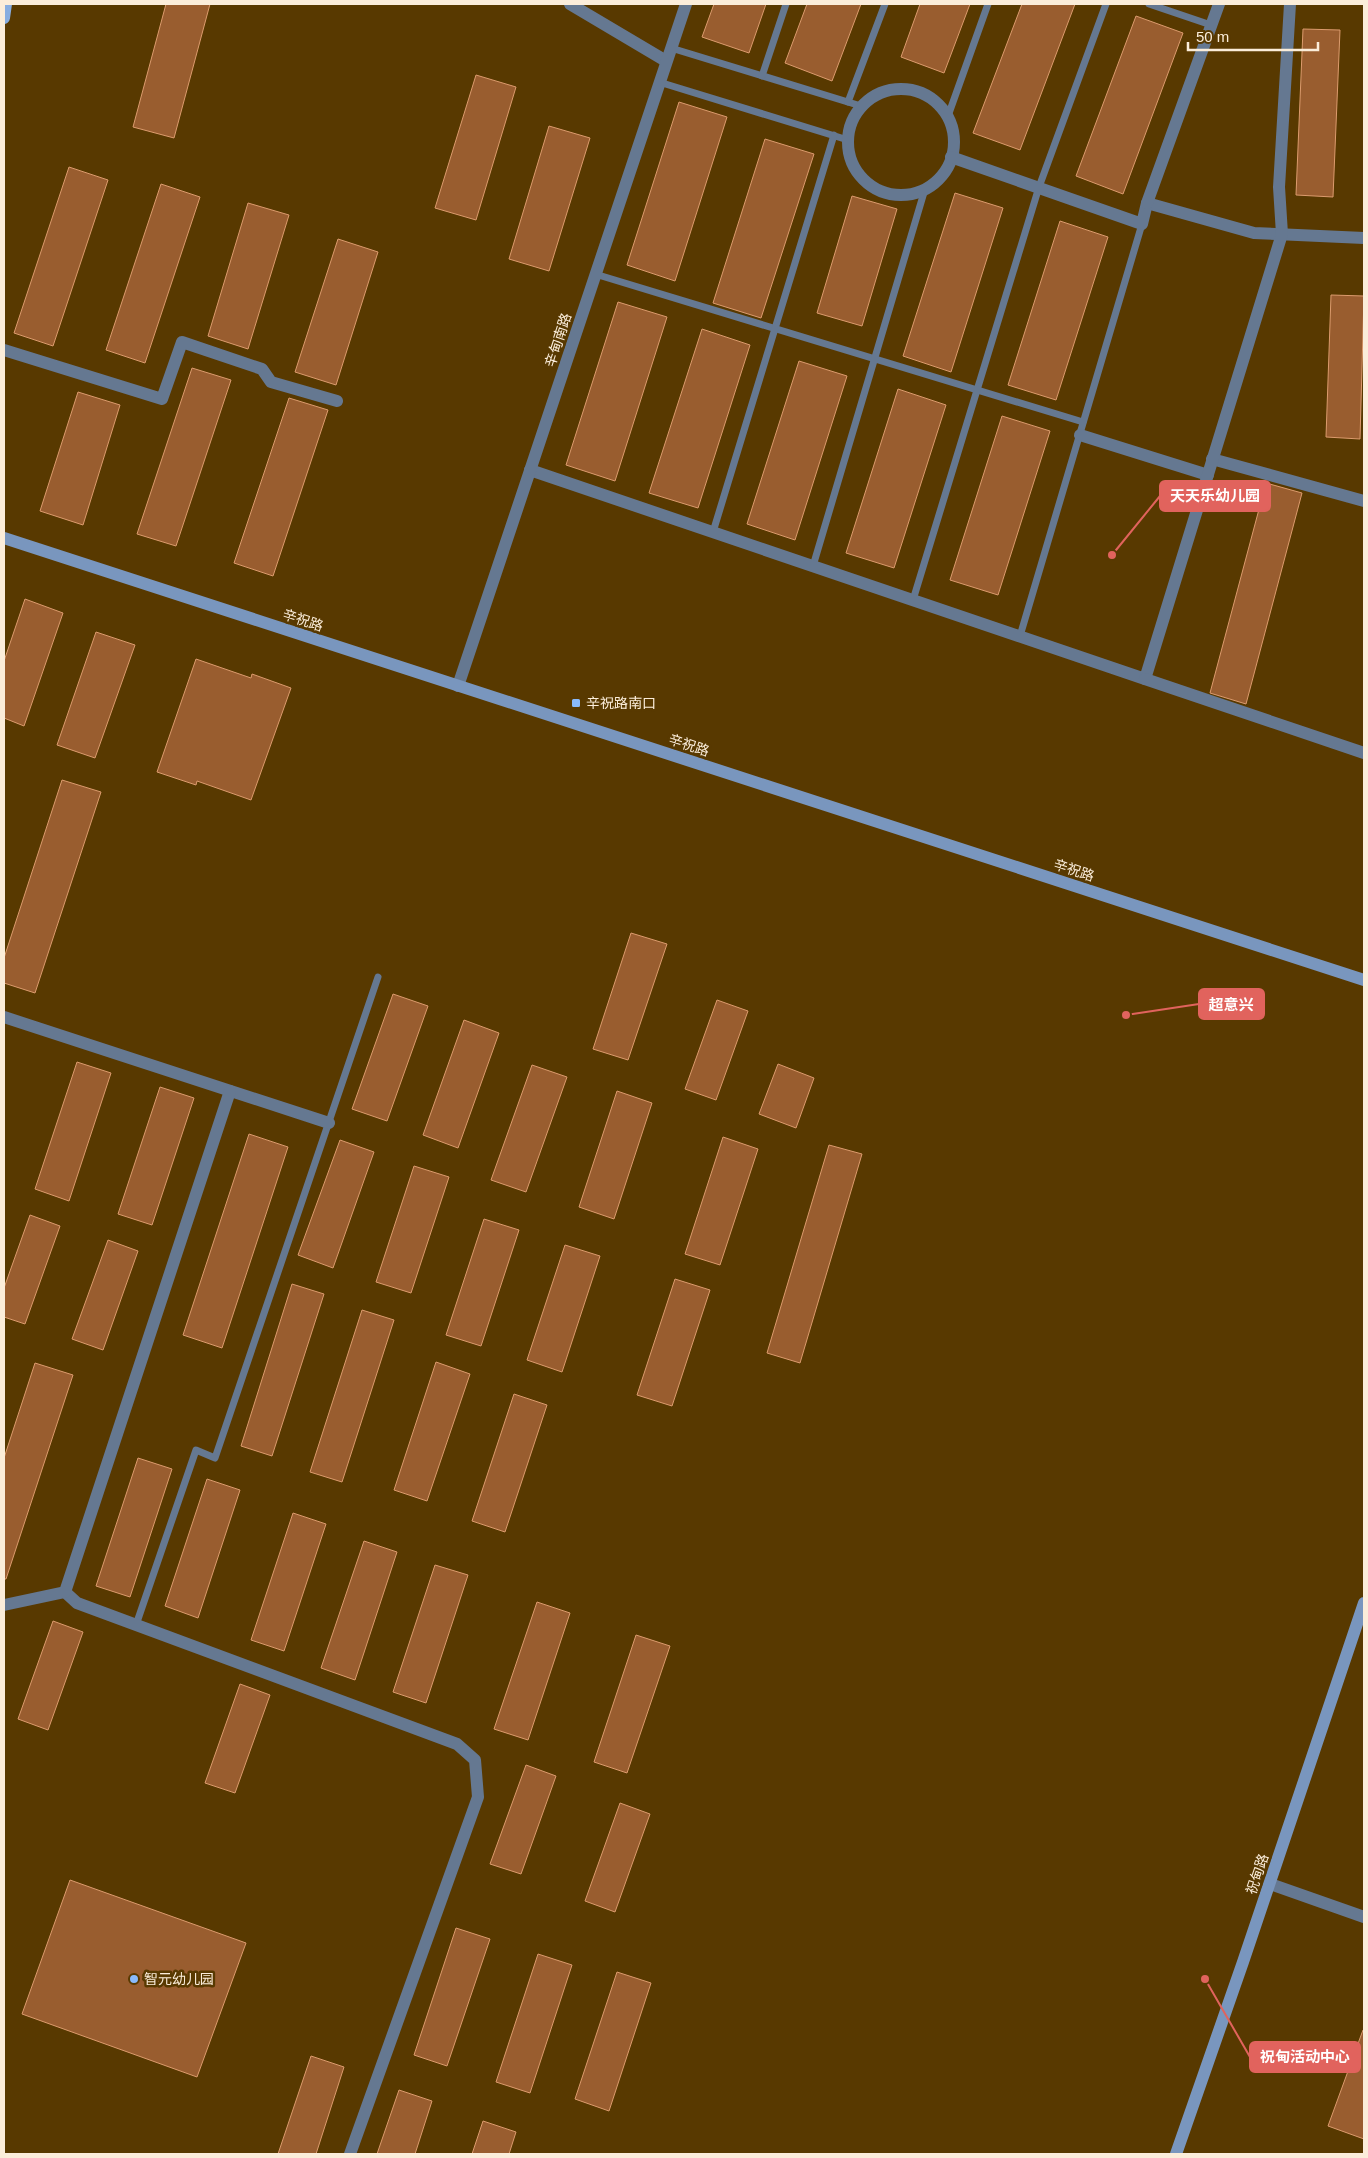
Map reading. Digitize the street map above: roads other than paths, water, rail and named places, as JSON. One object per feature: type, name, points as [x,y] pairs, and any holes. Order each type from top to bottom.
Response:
[{"type":"main road","points":[[4,18],[6,4]]},
{"type":"main road","name":"辛祝路","points":[[4,538],[1364,980]]},
{"type":"main road","name":"祝甸路","points":[[1176,2154],[1270,1884],[1364,1603]]},
{"type":"street","points":[[570,4],[666,62]]},
{"type":"street","name":"辛甸南路","points":[[458,686],[686,4]]},
{"type":"street","points":[[951,157],[1142,224],[1147,203],[1219,4]]},
{"type":"street","points":[[1145,678],[1282,234],[1279,187],[1290,4]]},
{"type":"street","points":[[892,89],[908,89],[924,94],[938,103],[948,116],[953,132],[954,148],[949,164],[939,178],[925,189],[907,195],[889,194],[872,187],[859,174],[850,158],[848,140],[852,122],[861,106],[876,95],[892,89]]},
{"type":"street","points":[[1147,203],[1254,233],[1364,238]]},
{"type":"street","points":[[4,350],[162,398],[182,342],[262,369],[271,382],[337,401]]},
{"type":"street","points":[[1080,435],[1208,475]]},
{"type":"street","points":[[1212,459],[1364,501]]},
{"type":"street","points":[[530,470],[1364,753]]},
{"type":"street","points":[[4,1017],[329,1123]]},
{"type":"street","points":[[66,1592],[230,1092]]},
{"type":"street","points":[[4,1605],[66,1592]]},
{"type":"street","points":[[66,1592],[77,1603],[457,1744],[475,1760],[478,1798],[350,2154]]},
{"type":"street","points":[[1270,1884],[1364,1917]]},
{"type":"lane","points":[[762,76],[786,4]]},
{"type":"lane","points":[[848,102],[885,4]]},
{"type":"lane","points":[[948,116],[988,4]]},
{"type":"lane","points":[[913,600],[1039,187],[1106,4]]},
{"type":"lane","points":[[1149,4],[1211,24]]},
{"type":"lane","points":[[671,48],[861,106]]},
{"type":"lane","points":[[660,82],[848,140]]},
{"type":"lane","points":[[713,532],[834,135]]},
{"type":"lane","points":[[813,566],[925,189]]},
{"type":"lane","points":[[1020,636],[1142,224]]},
{"type":"lane","points":[[595,274],[1084,422]]},
{"type":"lane","points":[[136,1625],[196,1450],[215,1458],[378,977]]},
{"type":"place","name":"天天乐幼儿园","points":[[1112,555]]},
{"type":"place","name":"辛祝路南口","points":[[576,703]]},
{"type":"place","name":"超意兴","points":[[1126,1015]]},
{"type":"place","name":"智元幼儿园","points":[[134,1979]]},
{"type":"place","name":"祝甸活动中心","points":[[1205,1979]]}]
